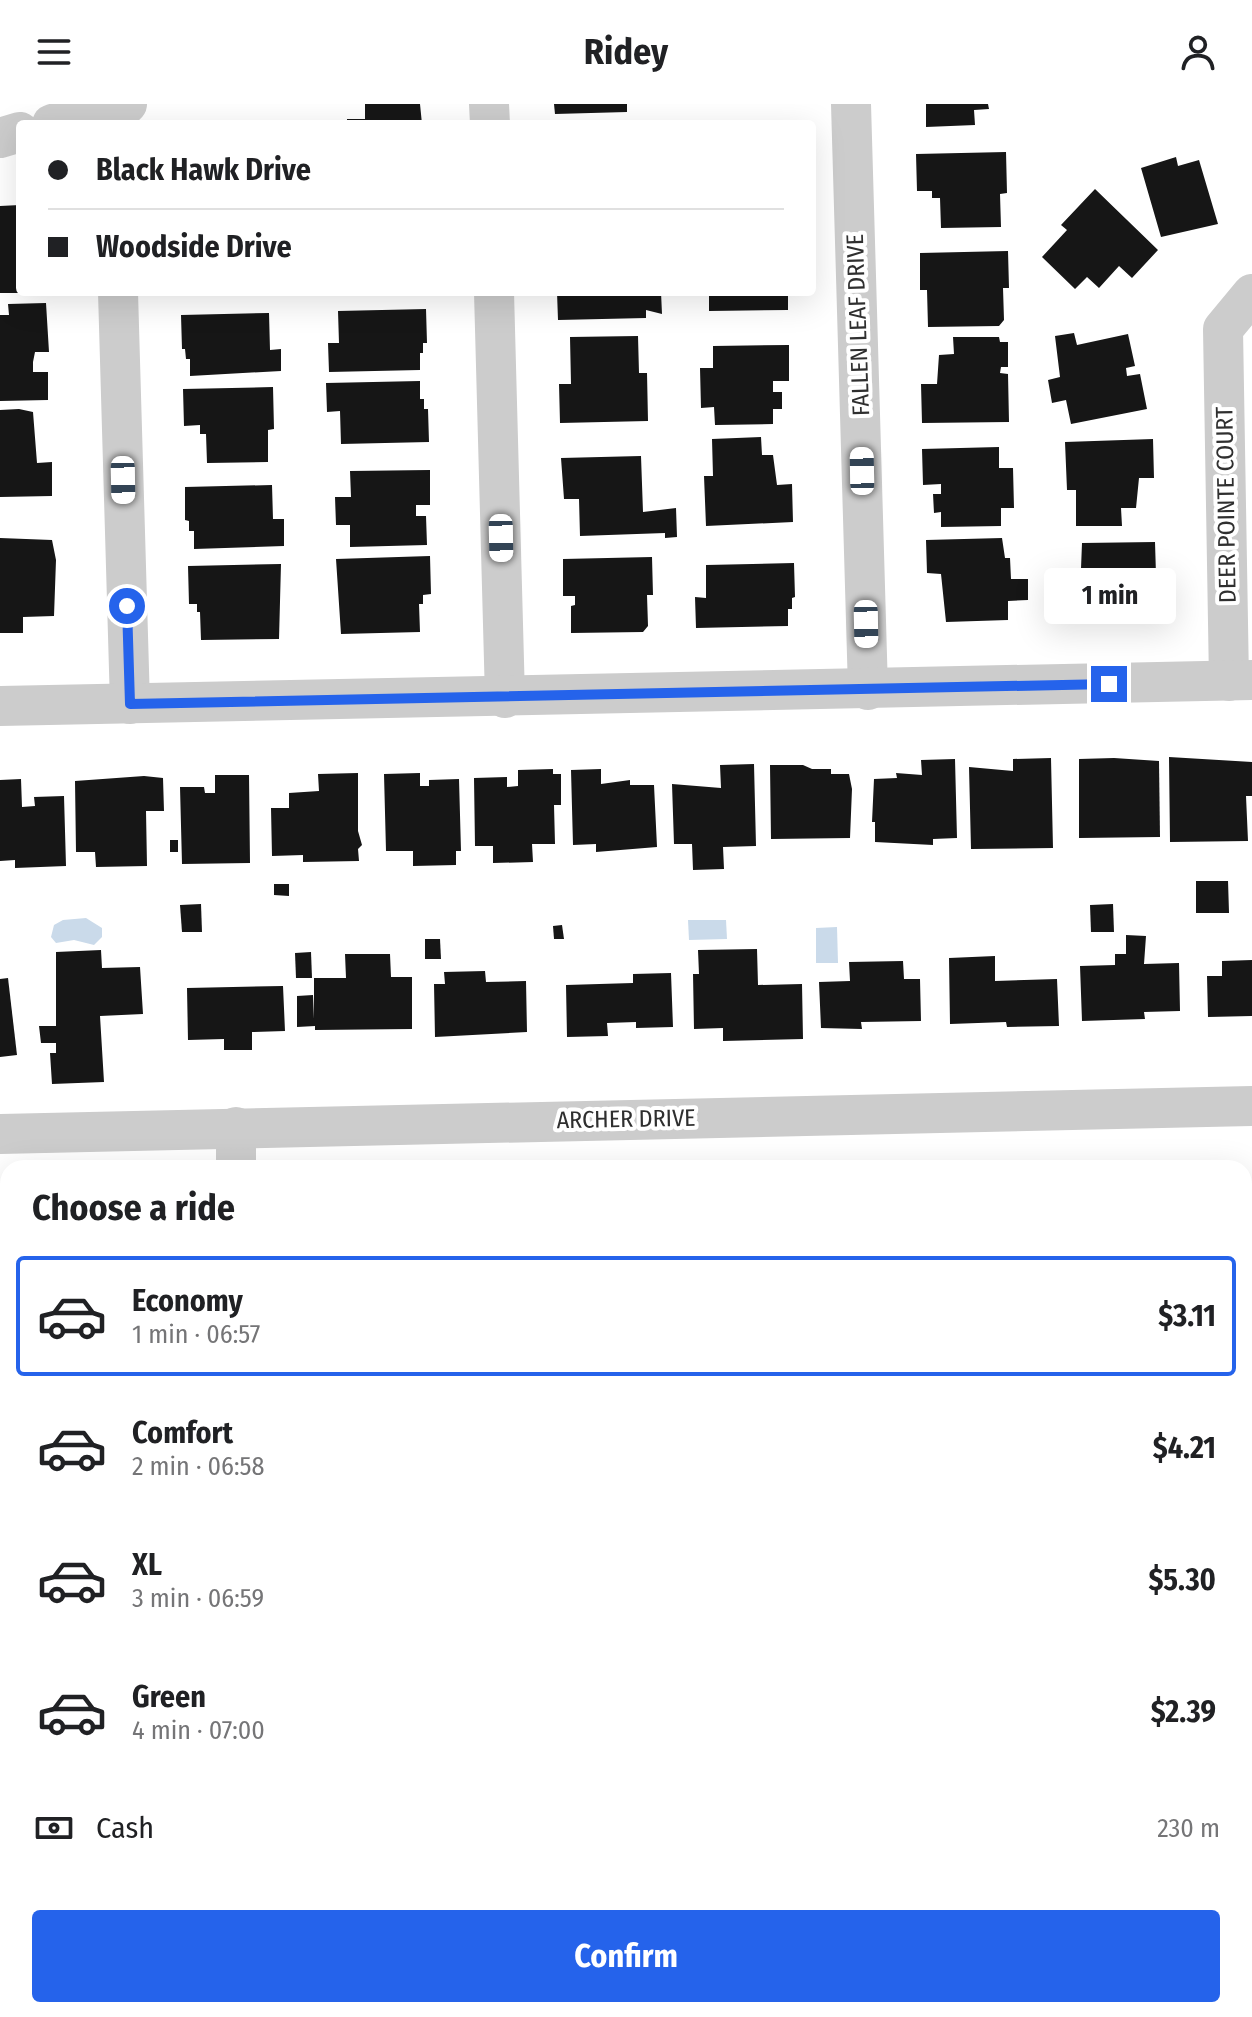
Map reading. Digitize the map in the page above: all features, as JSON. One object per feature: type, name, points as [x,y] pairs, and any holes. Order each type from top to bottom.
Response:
[{"type":"street","name":"FALLEN LEAF DRIVE","points":[[851,104],[868,690]]},
{"type":"street","points":[[74,120],[118,112]]},
{"type":"street","name":"DEER POINTE COURT","points":[[1241,680],[1223,329],[1252,294]]},
{"type":"street","points":[[118,296],[130,704]]},
{"type":"street","points":[[494,296],[505,698]]},
{"type":"street","points":[[0,706],[505,698],[1241,680]]},
{"type":"street","name":"ARCHER DRIVE","points":[[0,1134],[1252,1106]]},
{"type":"street","points":[[236,1127],[236,1160]]},
{"type":"water","points":[[86,918],[102,928],[102,937],[94,945],[74,940],[56,943],[51,937],[54,925],[63,920]]},
{"type":"water","points":[[688,920],[726,920],[727,939],[689,940]]},
{"type":"water","points":[[837,927],[838,963],[816,963],[816,928]]},
{"type":"building","points":[[365,104],[420,104],[422,120],[347,120],[365,119]]},
{"type":"building","points":[[554,104],[627,104],[627,112],[555,114]]},
{"type":"building","points":[[926,104],[988,104],[989,109],[974,110],[975,125],[926,127]]},
{"type":"building","points":[[1006,152],[1007,193],[1000,194],[1001,227],[941,228],[940,198],[932,198],[932,191],[917,191],[916,154]]},
{"type":"building","points":[[1176,157],[1178,166],[1199,160],[1218,224],[1161,237],[1141,168]]},
{"type":"building","points":[[1095,189],[1158,250],[1132,278],[1119,266],[1099,288],[1087,277],[1075,289],[1042,257],[1067,230],[1061,225]]},
{"type":"building","points":[[16,205],[16,293],[0,293],[0,206]]},
{"type":"building","points":[[1008,251],[1009,288],[1003,288],[1004,320],[999,326],[928,327],[927,290],[920,290],[920,253]]},
{"type":"building","points":[[557,296],[661,296],[662,314],[646,310],[646,318],[558,320]]},
{"type":"building","points":[[709,296],[788,296],[788,310],[709,311]]},
{"type":"building","points":[[46,303],[49,352],[35,352],[33,372],[48,372],[48,400],[0,401],[0,315],[9,315],[8,304]]},
{"type":"building","points":[[426,309],[427,343],[423,343],[423,353],[420,353],[420,370],[329,372],[328,343],[339,343],[338,311]]},
{"type":"building","points":[[269,313],[270,350],[281,349],[281,371],[190,376],[190,359],[186,359],[185,349],[182,349],[181,315]]},
{"type":"building","points":[[1074,333],[1077,345],[1128,334],[1135,366],[1126,368],[1127,376],[1140,374],[1147,409],[1071,424],[1066,400],[1052,403],[1048,380],[1060,377],[1055,336]]},
{"type":"building","points":[[638,336],[639,373],[647,373],[648,421],[560,423],[559,384],[571,384],[570,337]]},
{"type":"building","points":[[953,337],[999,337],[1000,342],[1008,342],[1008,367],[1001,367],[1000,373],[1008,374],[1009,422],[922,423],[921,384],[937,384],[939,355],[954,354]]},
{"type":"building","points":[[789,345],[789,381],[773,381],[773,392],[782,392],[782,409],[773,409],[773,424],[715,425],[714,407],[701,408],[700,368],[713,368],[713,346]]},
{"type":"building","points":[[420,381],[420,399],[424,399],[424,409],[428,409],[429,442],[341,444],[340,411],[327,412],[326,383]]},
{"type":"building","points":[[273,387],[274,429],[268,430],[268,462],[207,463],[206,434],[200,434],[200,425],[184,426],[183,389]]},
{"type":"building","points":[[0,410],[33,412],[37,463],[52,462],[52,496],[0,497]]},
{"type":"building","points":[[761,437],[762,455],[773,455],[777,485],[792,484],[793,522],[706,526],[704,476],[713,476],[712,439]]},
{"type":"building","points":[[1153,439],[1154,478],[1139,478],[1136,508],[1121,508],[1122,526],[1076,526],[1076,490],[1067,490],[1065,442]]},
{"type":"building","points":[[999,447],[999,468],[1013,468],[1014,508],[1001,508],[1001,526],[941,527],[941,512],[934,513],[933,494],[941,494],[941,484],[923,485],[922,449]]},
{"type":"building","points":[[641,456],[643,512],[676,508],[677,537],[665,538],[665,533],[580,536],[579,499],[564,499],[561,458]]},
{"type":"building","points":[[430,470],[430,505],[416,505],[416,516],[426,516],[427,545],[350,547],[350,525],[336,525],[335,497],[351,497],[350,471]]},
{"type":"building","points":[[272,485],[273,519],[284,519],[284,546],[194,549],[194,531],[189,531],[189,521],[185,520],[185,487]]},
{"type":"building","points":[[0,538],[52,540],[56,560],[54,616],[23,617],[23,633],[0,633]]},
{"type":"building","points":[[1002,538],[1005,558],[1010,558],[1011,579],[1028,579],[1028,600],[1008,601],[1008,620],[946,622],[941,574],[927,573],[926,540]]},
{"type":"building","points":[[1155,542],[1156,575],[1151,584],[1151,601],[1146,601],[1146,619],[1114,622],[1114,619],[1079,620],[1082,543]]},
{"type":"building","points":[[430,556],[431,594],[423,595],[423,604],[419,604],[420,632],[341,634],[336,559]]},
{"type":"building","points":[[652,557],[653,595],[647,595],[648,626],[643,632],[571,633],[571,606],[575,605],[575,596],[563,596],[563,559]]},
{"type":"building","points":[[794,563],[795,597],[792,598],[792,609],[788,609],[788,626],[696,628],[695,597],[706,598],[706,565]]},
{"type":"building","points":[[281,564],[279,639],[201,640],[200,612],[197,612],[197,604],[189,604],[188,566]]},
{"type":"building","points":[[1169,757],[1252,762],[1252,796],[1246,796],[1248,841],[1170,842]]},
{"type":"building","points":[[1051,758],[1053,848],[971,849],[969,767],[1013,771],[1013,759]]},
{"type":"building","points":[[955,759],[957,838],[933,839],[933,845],[875,842],[875,822],[872,822],[874,779],[897,778],[896,773],[922,775],[921,760]]},
{"type":"building","points":[[1079,759],[1159,761],[1160,837],[1079,838]]},
{"type":"building","points":[[754,764],[756,846],[723,847],[724,869],[693,870],[692,844],[674,844],[672,784],[721,788],[720,765]]},
{"type":"building","points":[[770,765],[803,765],[812,769],[831,769],[831,774],[849,774],[852,789],[850,838],[771,839]]},
{"type":"building","points":[[553,769],[553,774],[561,774],[561,805],[554,805],[555,844],[532,844],[533,862],[493,863],[493,846],[475,846],[474,778],[507,777],[507,787],[518,786],[518,770]]},
{"type":"building","points":[[601,769],[601,784],[630,780],[630,785],[654,785],[657,847],[596,852],[596,844],[573,845],[571,770]]},
{"type":"building","points":[[358,773],[358,831],[362,845],[358,849],[359,861],[303,862],[303,855],[272,856],[271,808],[289,808],[289,793],[319,791],[318,774]]},
{"type":"building","points":[[420,773],[420,786],[429,786],[429,780],[459,779],[461,851],[456,851],[456,865],[413,866],[413,851],[386,851],[384,774]]},
{"type":"building","points":[[215,775],[249,775],[250,863],[182,864],[180,787],[204,787],[205,793],[215,793]]},
{"type":"building","points":[[144,776],[163,778],[164,811],[146,811],[147,866],[96,867],[95,852],[76,852],[75,781]]},
{"type":"building","points":[[21,779],[22,807],[35,806],[34,797],[64,796],[66,866],[15,868],[15,860],[0,861],[0,780]]},
{"type":"building","points":[[170,840],[178,840],[178,852],[170,852]]},
{"type":"building","points":[[1196,881],[1228,881],[1229,913],[1196,913]]},
{"type":"building","points":[[274,884],[289,884],[289,896],[274,895]]},
{"type":"building","points":[[201,904],[202,932],[182,932],[180,905]]},
{"type":"building","points":[[1113,904],[1114,932],[1091,932],[1090,905]]},
{"type":"building","points":[[562,925],[564,939],[554,939],[553,926]]},
{"type":"building","points":[[1126,935],[1146,936],[1144,964],[1179,963],[1180,1011],[1144,1012],[1145,1019],[1082,1021],[1080,966],[1115,965],[1115,954],[1126,954]]},
{"type":"building","points":[[425,939],[440,939],[441,959],[425,959]]},
{"type":"building","points":[[757,949],[758,985],[802,984],[803,1039],[723,1041],[723,1028],[694,1029],[693,974],[699,974],[698,950]]},
{"type":"building","points":[[101,950],[102,968],[140,967],[143,1014],[100,1016],[104,1082],[52,1084],[50,1053],[56,1053],[56,1043],[41,1043],[39,1026],[56,1026],[56,952]]},
{"type":"building","points":[[311,952],[312,978],[296,978],[295,953]]},
{"type":"building","points":[[345,954],[390,954],[391,977],[412,977],[412,1029],[315,1030],[315,1026],[297,1027],[297,996],[313,995],[314,1019],[314,978],[346,978]]},
{"type":"building","points":[[995,956],[995,981],[1057,979],[1059,1026],[1007,1027],[1006,1022],[950,1024],[949,958]]},
{"type":"building","points":[[1252,960],[1252,1016],[1208,1017],[1207,976],[1222,976],[1222,961]]},
{"type":"building","points":[[903,961],[904,979],[920,979],[921,1021],[861,1022],[862,1029],[821,1028],[819,982],[850,981],[849,962]]},
{"type":"building","points":[[485,971],[486,982],[526,981],[527,1032],[435,1037],[434,984],[445,984],[444,972]]},
{"type":"building","points":[[671,973],[673,1027],[636,1028],[636,1022],[607,1023],[608,1036],[567,1037],[566,985],[633,983],[633,974]]},
{"type":"building","points":[[8,978],[17,1055],[0,1057],[0,979]]},
{"type":"building","points":[[283,986],[285,1031],[252,1032],[252,1050],[224,1050],[224,1039],[188,1040],[187,988]]},
{"type":"route","points":[[127,606],[130,704],[1109,684]]}]
